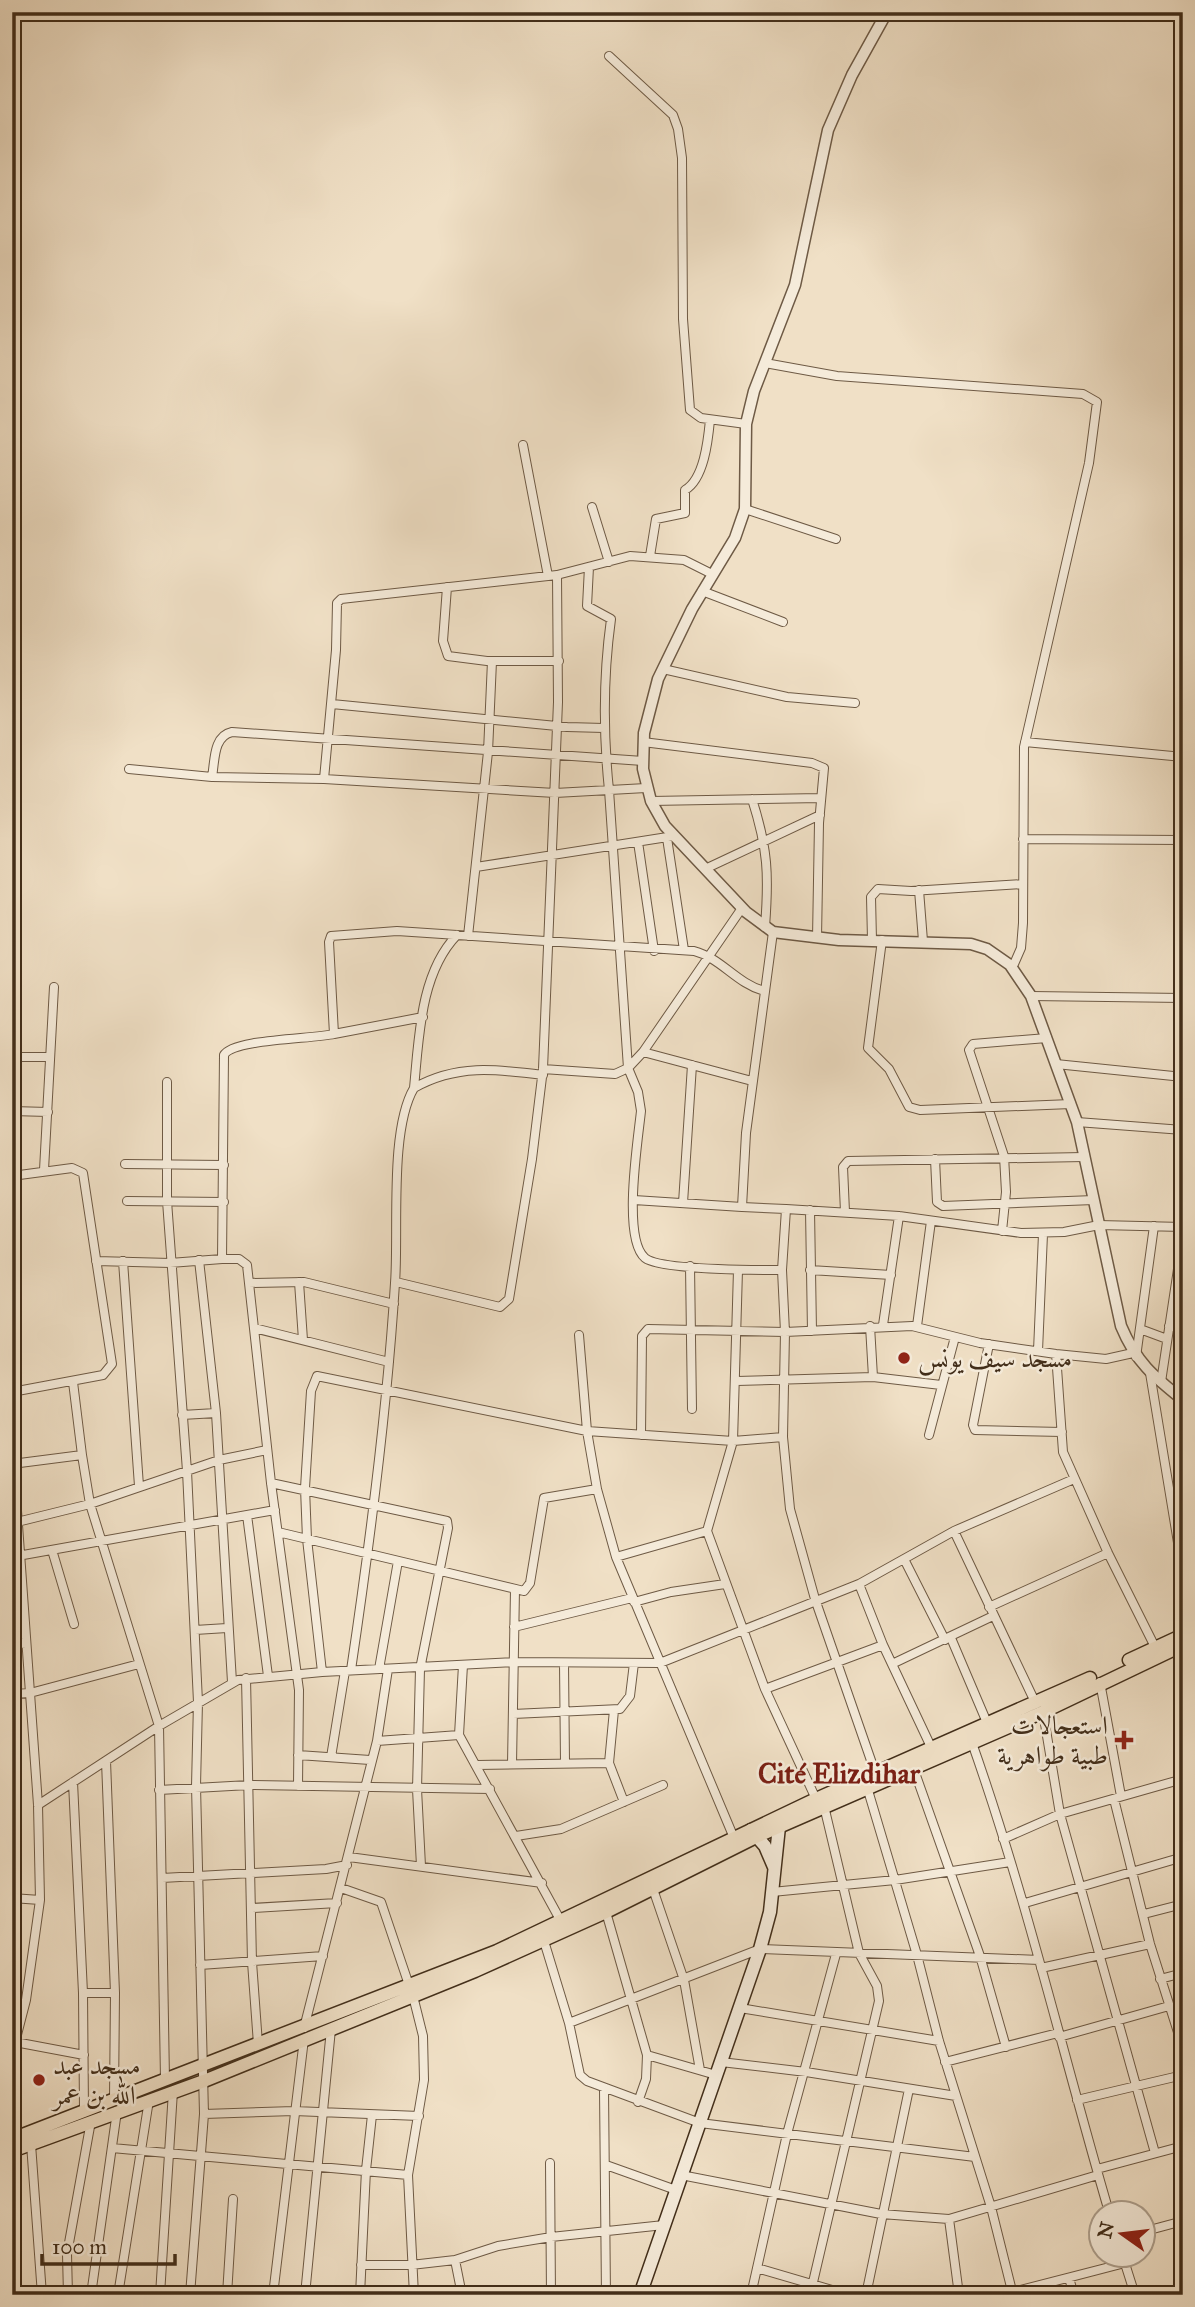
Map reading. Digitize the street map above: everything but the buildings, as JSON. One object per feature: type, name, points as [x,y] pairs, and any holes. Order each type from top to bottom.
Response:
[{"type":"main road","points":[[116,2105],[149,2100],[205,2081],[304,2034],[544,1941],[563,1926],[606,1912],[653,1889],[754,1833],[820,1803],[875,1772],[932,1749],[971,1738],[988,1726],[1040,1708],[1183,1635]]},
{"type":"main road","points":[[820,1803],[914,1767],[971,1738],[1183,1646]]},
{"type":"main road","points":[[640,2295],[760,1950],[772,1892],[780,1821]]},
{"type":"main road","points":[[12,2138],[116,2105],[165,2080],[258,2044],[331,2029],[563,1926],[734,1838],[754,1833]]},
{"type":"main road","points":[[754,1833],[775,1868]]},
{"type":"main road","points":[[12,2151],[88,2115]]},
{"type":"street","points":[[684,950],[670,837],[646,788],[643,742],[652,695],[702,592],[735,538],[745,509],[746,424],[765,363],[795,285],[828,130],[852,75],[887,12]]},
{"type":"street","points":[[609,56],[665,106],[676,121],[682,158],[683,320],[687,396],[694,415],[746,424]]},
{"type":"street","points":[[765,363],[837,376],[1083,394],[1095,398],[1098,407],[1089,463],[1025,742],[1021,948],[1014,964],[1010,965]]},
{"type":"street","points":[[650,555],[657,518],[685,513],[685,491],[693,486],[697,477],[710,419]]},
{"type":"street","points":[[396,1282],[500,1307],[506,1304],[533,1159],[543,1072],[559,661],[553,575],[523,445]]},
{"type":"street","points":[[592,507],[608,562]]},
{"type":"street","points":[[745,509],[836,538]]},
{"type":"street","points":[[324,779],[332,704],[337,601],[553,575],[650,555],[692,562],[712,574]]},
{"type":"street","points":[[589,567],[587,606],[611,619],[605,667],[604,727],[611,847],[628,1068],[638,1092],[641,1111],[633,1227],[642,1256],[655,1262],[738,1270],[782,1270]]},
{"type":"street","points":[[447,587],[444,652],[453,658],[559,661]]},
{"type":"street","points":[[702,592],[783,622]]},
{"type":"street","points":[[468,936],[488,752],[492,661]]},
{"type":"street","points":[[663,669],[787,696],[855,704]]},
{"type":"street","points":[[332,704],[604,727]]},
{"type":"street","points":[[212,776],[218,742],[226,733],[556,758],[643,761]]},
{"type":"street","points":[[643,742],[818,764],[824,768],[817,938]]},
{"type":"street","points":[[1025,742],[1183,757]]},
{"type":"street","points":[[129,769],[212,776],[324,779],[555,793],[646,788]]},
{"type":"street","points":[[651,800],[821,798]]},
{"type":"street","points":[[742,1206],[769,929],[765,839],[752,799]]},
{"type":"street","points":[[705,869],[820,815]]},
{"type":"street","points":[[475,867],[670,837]]},
{"type":"street","points":[[670,837],[742,908],[769,929],[817,938],[971,943],[987,949],[1010,965],[1031,996],[1077,1122],[1121,1326],[1134,1355],[1150,1373],[1183,1400]]},
{"type":"street","points":[[1023,839],[1183,839]]},
{"type":"street","points":[[638,842],[654,951]]},
{"type":"street","points":[[1023,884],[873,892],[877,940],[867,1040],[869,1050],[889,1069],[911,1109],[1071,1104]]},
{"type":"street","points":[[919,890],[923,941]]},
{"type":"street","points":[[414,1088],[437,1076],[470,1069],[607,1075],[628,1068],[643,1052],[742,908]]},
{"type":"street","points":[[334,1034],[331,936],[397,931],[654,951],[684,950],[709,955],[744,985],[764,991]]},
{"type":"street","points":[[331,1758],[368,1553],[387,1389],[396,1282],[402,1115],[414,1088],[423,1017],[437,961],[457,935]]},
{"type":"street","points":[[44,1170],[54,987]]},
{"type":"street","points":[[1031,996],[1183,998]]},
{"type":"street","points":[[222,1259],[223,1064],[226,1050],[250,1043],[334,1034],[423,1017]]},
{"type":"street","points":[[1002,1231],[1005,1204],[1004,1156],[989,1107],[970,1060],[970,1047],[1047,1038]]},
{"type":"street","points":[[643,1052],[752,1082]]},
{"type":"street","points":[[12,1057],[50,1057]]},
{"type":"street","points":[[1056,1064],[1183,1077]]},
{"type":"street","points":[[683,1203],[692,1065]]},
{"type":"street","points":[[167,1082],[166,1201],[187,1471],[198,1702],[200,1965],[205,2081],[202,2157],[190,2295]]},
{"type":"street","points":[[12,1111],[48,1112]]},
{"type":"street","points":[[1077,1122],[1183,1130]]},
{"type":"street","points":[[845,1212],[844,1167],[848,1161],[1004,1156],[1084,1157]]},
{"type":"street","points":[[935,1159],[936,1196],[940,1205],[1094,1200]]},
{"type":"street","points":[[125,1164],[224,1165]]},
{"type":"street","points":[[12,1176],[72,1168],[83,1173],[111,1364],[103,1375],[12,1392]]},
{"type":"street","points":[[634,1200],[900,1216],[1002,1231],[1043,1234],[1099,1225],[1183,1227]]},
{"type":"street","points":[[127,1201],[224,1202]]},
{"type":"street","points":[[786,1209],[782,1270],[785,1332],[783,1437],[790,1509],[815,1599],[875,1772]]},
{"type":"street","points":[[810,1210],[812,1331]]},
{"type":"street","points":[[883,1325],[900,1216]]},
{"type":"street","points":[[918,1326],[931,1221]]},
{"type":"street","points":[[1134,1355],[1154,1226]]},
{"type":"street","points":[[1038,1351],[1043,1234]]},
{"type":"street","points":[[1161,1382],[1183,1236]]},
{"type":"street","points":[[199,1260],[216,1413],[232,1682]]},
{"type":"street","points":[[96,1261],[243,1261],[249,1283],[267,1450],[300,1706],[298,1786]]},
{"type":"street","points":[[123,1261],[139,1486]]},
{"type":"street","points":[[690,1266],[692,1409]]},
{"type":"street","points":[[738,1270],[737,1381],[733,1441],[707,1531],[765,1689],[820,1803],[859,1953],[878,1990],[873,2032],[810,2295]]},
{"type":"street","points":[[810,1270],[891,1275]]},
{"type":"street","points":[[249,1283],[299,1282],[394,1304]]},
{"type":"street","points":[[299,1282],[303,1340]]},
{"type":"street","points":[[642,1435],[644,1332],[655,1328],[785,1332],[883,1325],[918,1326],[955,1338],[1056,1354],[1106,1359],[1134,1355]]},
{"type":"street","points":[[870,1326],[873,1377]]},
{"type":"street","points":[[1169,1326],[1183,1328]]},
{"type":"street","points":[[254,1328],[389,1362]]},
{"type":"street","points":[[1140,1329],[1167,1339]]},
{"type":"street","points":[[579,1335],[587,1431],[597,1489],[616,1557],[734,1838]]},
{"type":"street","points":[[929,1435],[955,1338]]},
{"type":"street","points":[[989,1344],[973,1425],[975,1430],[1062,1432]]},
{"type":"street","points":[[1056,1354],[1063,1452],[1108,1553],[1155,1647]]},
{"type":"street","points":[[1150,1373],[1183,1573]]},
{"type":"street","points":[[322,1672],[307,1539],[305,1488],[314,1380],[321,1375],[587,1431],[733,1441],[783,1437]]},
{"type":"street","points":[[737,1381],[873,1377],[941,1385]]},
{"type":"street","points":[[73,1382],[90,1504],[159,1726],[165,2080]]},
{"type":"street","points":[[182,1415],[216,1413]]},
{"type":"street","points":[[12,1441],[17,1522],[16,1556],[26,1644],[38,1805],[40,1899],[30,1976],[12,2054]]},
{"type":"street","points":[[17,1522],[90,1504],[219,1460],[267,1450]]},
{"type":"street","points":[[13,1464],[82,1455]]},
{"type":"street","points":[[38,1805],[232,1682],[246,1678],[322,1672],[516,1662],[660,1663],[743,1632],[815,1599],[859,1584],[954,1531],[1074,1479]]},
{"type":"street","points":[[271,1483],[305,1488],[447,1521],[420,1669],[418,1789],[421,1866]]},
{"type":"street","points":[[278,1532],[524,1591],[529,1586],[544,1498],[597,1489]]},
{"type":"street","points":[[16,1556],[102,1543],[275,1510]]},
{"type":"street","points":[[247,1515],[268,1676]]},
{"type":"street","points":[[616,1557],[707,1531]]},
{"type":"street","points":[[954,1531],[991,1612],[1040,1708],[1060,1814],[1155,2153]]},
{"type":"street","points":[[52,1550],[74,1624]]},
{"type":"street","points":[[892,1664],[948,1639],[991,1612],[1108,1553]]},
{"type":"street","points":[[904,1559],[948,1639],[988,1726]]},
{"type":"street","points":[[273,2295],[304,2034],[348,1861],[362,1789],[377,1741],[398,1561]]},
{"type":"street","points":[[514,1627],[671,1592],[725,1584]]},
{"type":"street","points":[[859,1584],[883,1645],[932,1749]]},
{"type":"street","points":[[512,1764],[516,1662],[515,1589]]},
{"type":"street","points":[[195,1630],[227,1628]]},
{"type":"street","points":[[12,1643],[26,1644]]},
{"type":"street","points":[[765,1689],[883,1645]]},
{"type":"street","points":[[564,1663],[565,1763]]},
{"type":"street","points":[[513,1714],[614,1710],[624,1706],[630,1696],[634,1663]]},
{"type":"street","points":[[12,1694],[30,1693],[139,1664]]},
{"type":"street","points":[[463,1665],[459,1735],[542,1883],[563,1926]]},
{"type":"street","points":[[246,1678],[251,1962],[258,2044]]},
{"type":"street","points":[[1100,1682],[1132,1871],[1160,1979],[1183,2047]]},
{"type":"street","points":[[614,1710],[609,1763],[624,1802]]},
{"type":"street","points":[[377,1741],[459,1735]]},
{"type":"street","points":[[971,1738],[1025,1903],[1058,2035],[1105,2198]]},
{"type":"street","points":[[298,1755],[370,1760]]},
{"type":"street","points":[[92,2295],[116,2105],[116,1993],[106,1761]]},
{"type":"street","points":[[477,1765],[609,1763]]},
{"type":"street","points":[[914,1767],[980,1956],[1006,2047]]},
{"type":"street","points":[[1003,1839],[1060,1814],[1183,1779]]},
{"type":"street","points":[[68,2295],[67,2254],[88,2115],[73,1782]]},
{"type":"street","points":[[159,1790],[248,1785],[362,1789],[490,1789]]},
{"type":"street","points":[[516,1836],[561,1829],[663,1785]]},
{"type":"street","points":[[867,1787],[917,1955],[945,2062],[991,2207],[1013,2294],[1096,2268]]},
{"type":"street","points":[[1025,1903],[1183,1857]]},
{"type":"street","points":[[162,1878],[326,1869],[348,1861],[421,1866],[542,1883]]},
{"type":"street","points":[[772,1892],[895,1880],[950,1869],[1010,1862]]},
{"type":"street","points":[[341,1888],[381,1902],[411,1992],[424,2056],[424,2080],[408,2175],[414,2295]]},
{"type":"street","points":[[653,1889],[684,1980],[701,2070]]},
{"type":"street","points":[[12,1898],[40,1899]]},
{"type":"street","points":[[252,1908],[337,1903]]},
{"type":"street","points":[[1144,1914],[1183,1904]]},
{"type":"street","points":[[606,1912],[647,2056],[646,2079],[638,2102]]},
{"type":"street","points":[[544,1941],[569,2023],[580,2075],[604,2088],[699,2123],[975,2157]]},
{"type":"street","points":[[569,2023],[760,1950],[980,1956],[1040,1964],[1099,1957],[1150,1944]]},
{"type":"street","points":[[751,2295],[787,2134],[836,1954]]},
{"type":"street","points":[[200,1965],[323,1956]]},
{"type":"street","points":[[1160,1979],[1183,1973]]},
{"type":"street","points":[[83,1993],[116,1993]]},
{"type":"street","points":[[945,2062],[1169,2006]]},
{"type":"street","points":[[740,2008],[939,2041]]},
{"type":"street","points":[[305,2295],[331,2029]]},
{"type":"street","points":[[15,2042],[84,2055]]},
{"type":"street","points":[[647,2056],[716,2075]]},
{"type":"street","points":[[721,2062],[806,2072],[956,2096]]},
{"type":"street","points":[[1077,2100],[1183,2075]]},
{"type":"street","points":[[604,2088],[606,2295]]},
{"type":"street","points":[[866,2295],[909,2089]]},
{"type":"street","points":[[160,2295],[173,2091]]},
{"type":"street","points":[[118,2295],[149,2100]]},
{"type":"street","points":[[204,2114],[294,2110],[419,2116]]},
{"type":"street","points":[[360,2295],[366,2170],[372,2115]]},
{"type":"street","points":[[31,2144],[42,2295]]},
{"type":"street","points":[[681,2175],[881,2214],[949,2219],[1183,2146]]},
{"type":"street","points":[[111,2148],[408,2175]]},
{"type":"street","points":[[550,2163],[551,2295]]},
{"type":"street","points":[[606,2165],[676,2189]]},
{"type":"street","points":[[227,2295],[233,2199]]},
{"type":"street","points":[[949,2219],[959,2295]]},
{"type":"street","points":[[1156,2228],[1183,2221]]},
{"type":"street","points":[[361,2265],[411,2265],[455,2260],[498,2246],[551,2237],[607,2234],[664,2225]]},
{"type":"street","points":[[455,2260],[462,2295]]},
{"type":"street","points":[[757,2268],[849,2295]]},
{"type":"street","points":[[1126,2268],[1135,2295]]},
{"type":"street","points":[[1069,2277],[1074,2295]]},
{"type":"place","name":"مسجد سيف يونس","points":[[904,1358]]},
{"type":"place","name":"استعجالات طبية طواهرية","points":[[1124,1740]]},
{"type":"place","name":"مسجد عبد الله بن عمر","points":[[39,2080]]},
{"type":"district","name":"Cité Elizdihar","points":[[839,1773]]}]
